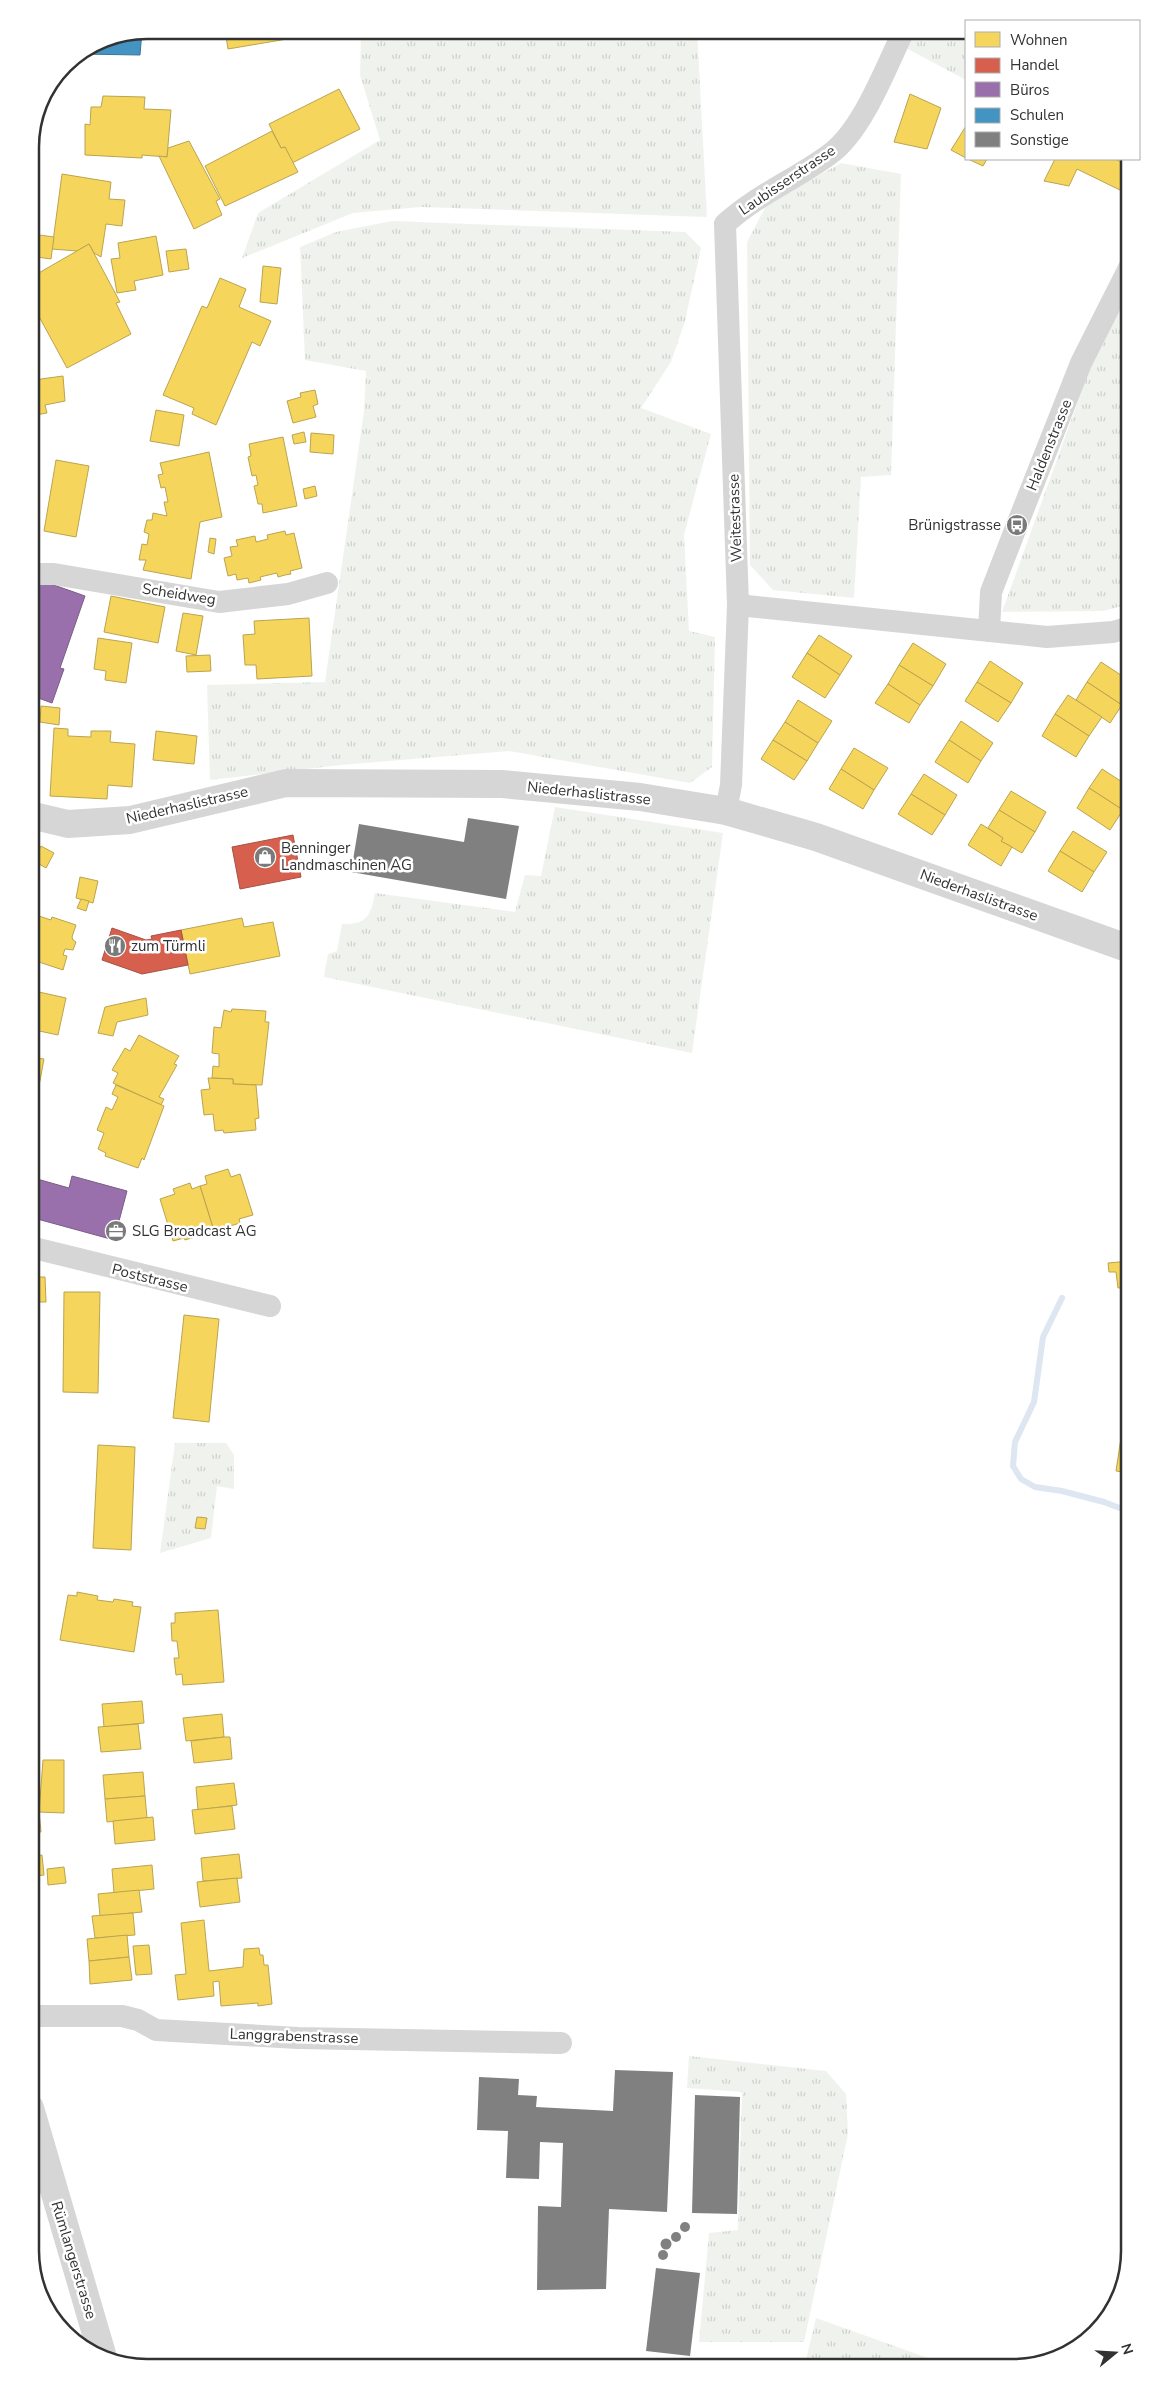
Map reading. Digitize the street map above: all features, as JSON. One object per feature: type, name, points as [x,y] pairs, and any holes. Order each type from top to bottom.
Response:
[{"type":"street","name":"Laubisserstrasse","points":[[725,224],[746,205],[831,154],[858,125],[900,39]]},
{"type":"street","name":"Weitestrasse","points":[[725,224],[738,605],[731,785],[726,811]]},
{"type":"street","name":"Haldenstrasse","points":[[989,631],[991,592],[1081,362],[1121,284]]},
{"type":"street","name":"Scheidweg","points":[[39,574],[54,574],[218,602],[288,594],[327,583]]},
{"type":"street","points":[[738,605],[1047,637],[1113,632],[1121,630]]},
{"type":"street","name":"Niederhaslistrasse","points":[[39,817],[68,824],[130,820],[286,782],[502,784],[640,797],[726,811],[816,837],[1121,946]]},
{"type":"street","name":"Poststrasse","points":[[39,1249],[270,1306]]},
{"type":"street","name":"Langgrabenstrasse","points":[[39,2016],[122,2016],[138,2020],[156,2030],[298,2038],[561,2043]]},
{"type":"street","name":"Rümlangerstrasse","points":[[39,2139],[100,2348]]},
{"type":"green space","points":[[361,39],[697,39],[707,217],[421,207],[353,213],[242,258],[258,213],[380,140],[360,75]]},
{"type":"green space","points":[[908,39],[965,39],[965,79],[904,47]]},
{"type":"green space","points":[[841,163],[901,174],[891,475],[861,477],[854,598],[773,590],[750,565],[747,242],[767,204]]},
{"type":"green space","points":[[392,221],[685,232],[701,248],[685,321],[671,362],[641,408],[711,434],[684,535],[689,631],[715,637],[712,767],[690,783],[509,751],[341,765],[210,780],[207,685],[325,682],[364,411],[366,371],[305,360],[300,247],[336,232]]},
{"type":"green space","points":[[1121,308],[1121,606],[1103,611],[1002,612],[1090,368]]},
{"type":"green space","points":[[555,807],[723,833],[692,1053],[324,977],[328,954],[337,951],[342,924],[357,923],[366,917],[372,907],[375,893],[515,912],[525,875],[541,876]]},
{"type":"green space","points":[[175,1443],[226,1443],[234,1455],[234,1489],[217,1486],[211,1538],[160,1553]]},
{"type":"green space","points":[[689,2056],[826,2071],[846,2094],[848,2134],[804,2342],[699,2342],[709,2233],[738,2230],[742,2092],[687,2088]]},
{"type":"green space","points":[[816,2318],[931,2359],[806,2359]]},
{"type":"building: Wohnen","points":[[226,39],[287,39],[228,49]]},
{"type":"building: Wohnen","points":[[339,89],[360,129],[292,163],[285,147],[281,148],[269,124]]},
{"type":"building: Wohnen","points":[[910,94],[941,108],[927,149],[894,142]]},
{"type":"building: Wohnen","points":[[103,96],[145,97],[144,109],[171,110],[167,157],[142,155],[142,158],[85,155],[85,124],[90,125],[91,107],[101,107]]},
{"type":"building: Wohnen","points":[[965,128],[965,157],[951,150]]},
{"type":"building: Wohnen","points":[[272,131],[281,148],[285,147],[298,172],[225,206],[205,166]]},
{"type":"building: Wohnen","points":[[189,141],[220,199],[216,201],[222,215],[194,229],[159,156],[167,157],[168,148]]},
{"type":"building: Wohnen","points":[[970,160],[986,160],[983,166]]},
{"type":"building: Wohnen","points":[[1054,160],[1117,160],[1121,162],[1121,191],[1077,169],[1069,186],[1044,181]]},
{"type":"building: Wohnen","points":[[62,174],[111,182],[109,199],[125,200],[122,226],[106,224],[101,257],[94,253],[89,244],[77,251],[52,249]]},
{"type":"building: Wohnen","points":[[39,235],[54,237],[51,259],[39,257]]},
{"type":"building: Wohnen","points":[[156,236],[163,275],[134,281],[136,290],[117,293],[111,259],[120,258],[118,243]]},
{"type":"building: Wohnen","points":[[89,244],[120,302],[116,303],[131,334],[67,368],[39,317],[39,273]]},
{"type":"building: Wohnen","points":[[186,249],[189,269],[169,272],[166,251]]},
{"type":"building: Wohnen","points":[[263,266],[281,268],[277,304],[260,302]]},
{"type":"building: Wohnen","points":[[220,278],[246,289],[239,307],[271,321],[260,346],[252,342],[216,425],[192,414],[194,408],[163,395],[202,306],[207,308]]},
{"type":"building: Wohnen","points":[[63,376],[65,401],[45,405],[47,413],[39,414],[39,380]]},
{"type":"building: Wohnen","points":[[315,390],[318,404],[313,406],[316,417],[293,423],[287,401],[301,397],[300,393]]},
{"type":"building: Wohnen","points":[[156,410],[184,415],[179,446],[150,441]]},
{"type":"building: Wohnen","points":[[304,432],[306,442],[294,444],[292,435]]},
{"type":"building: Wohnen","points":[[311,433],[334,435],[333,454],[310,452]]},
{"type":"building: Wohnen","points":[[283,437],[297,506],[263,513],[262,504],[258,504],[254,486],[258,485],[256,475],[252,476],[248,457],[251,456],[249,444]]},
{"type":"building: Wohnen","points":[[209,452],[222,517],[200,522],[191,579],[143,570],[146,560],[139,560],[142,544],[147,545],[149,534],[144,532],[147,520],[152,520],[153,513],[167,516],[164,502],[168,502],[165,487],[161,488],[158,475],[163,474],[160,463]]},
{"type":"building: Wohnen","points":[[56,460],[89,466],[76,537],[44,531]]},
{"type":"building: Wohnen","points":[[315,486],[317,496],[305,499],[303,489]]},
{"type":"building: Wohnen","points":[[285,531],[286,535],[294,533],[302,568],[290,571],[291,574],[278,577],[277,573],[260,577],[261,580],[249,583],[248,578],[237,580],[236,574],[228,576],[224,558],[232,556],[230,547],[238,546],[236,540],[255,536],[256,542],[268,539],[267,535]]},
{"type":"building: Wohnen","points":[[210,538],[216,539],[214,554],[208,552]]},
{"type":"building: Wohnen","points":[[111,596],[165,607],[158,643],[104,632]]},
{"type":"building: Wohnen","points":[[183,613],[203,616],[196,655],[176,651]]},
{"type":"building: Wohnen","points":[[309,618],[312,676],[257,679],[256,665],[245,665],[243,635],[255,634],[254,621]]},
{"type":"building: Wohnen","points":[[819,635],[852,656],[840,675],[807,653]]},
{"type":"building: Wohnen","points":[[98,638],[132,643],[126,683],[105,680],[106,671],[94,669]]},
{"type":"building: Wohnen","points":[[913,643],[946,664],[933,686],[899,665]]},
{"type":"building: Wohnen","points":[[807,653],[840,675],[825,698],[792,677]]},
{"type":"building: Wohnen","points":[[210,655],[211,671],[187,672],[186,656]]},
{"type":"building: Wohnen","points":[[990,661],[1023,683],[1011,703],[977,682]]},
{"type":"building: Wohnen","points":[[1101,662],[1121,675],[1121,704],[1087,682]]},
{"type":"building: Wohnen","points":[[899,665],[933,686],[920,705],[888,684]]},
{"type":"building: Wohnen","points":[[977,682],[1011,703],[998,722],[965,701]]},
{"type":"building: Wohnen","points":[[1087,682],[1121,704],[1121,706],[1110,723],[1076,700]]},
{"type":"building: Wohnen","points":[[888,684],[920,705],[909,723],[875,703]]},
{"type":"building: Wohnen","points":[[1068,695],[1102,717],[1089,736],[1055,714]]},
{"type":"building: Wohnen","points":[[798,700],[832,721],[818,743],[785,722]]},
{"type":"building: Wohnen","points":[[41,706],[60,708],[59,725],[40,722]]},
{"type":"building: Wohnen","points":[[1055,714],[1089,736],[1076,757],[1042,736]]},
{"type":"building: Wohnen","points":[[961,721],[993,743],[981,761],[949,740]]},
{"type":"building: Wohnen","points":[[785,722],[818,743],[807,761],[773,740]]},
{"type":"building: Wohnen","points":[[54,728],[68,729],[68,736],[91,737],[91,731],[111,731],[110,742],[135,744],[132,787],[108,785],[107,799],[50,796]]},
{"type":"building: Wohnen","points":[[156,731],[197,736],[194,764],[153,760]]},
{"type":"building: Wohnen","points":[[773,740],[807,761],[794,780],[761,759]]},
{"type":"building: Wohnen","points":[[949,740],[981,761],[968,783],[935,762]]},
{"type":"building: Wohnen","points":[[854,748],[888,768],[874,790],[841,769]]},
{"type":"building: Wohnen","points":[[841,769],[874,790],[863,809],[829,789]]},
{"type":"building: Wohnen","points":[[1102,769],[1121,781],[1121,809],[1089,788]]},
{"type":"building: Wohnen","points":[[924,774],[957,795],[945,815],[911,794]]},
{"type":"building: Wohnen","points":[[1089,788],[1121,809],[1121,813],[1110,830],[1077,808]]},
{"type":"building: Wohnen","points":[[1011,791],[1046,812],[1035,832],[999,810]]},
{"type":"building: Wohnen","points":[[911,794],[945,815],[932,835],[898,814]]},
{"type":"building: Wohnen","points":[[999,810],[1035,832],[1022,853],[1001,841],[1003,838],[988,828]]},
{"type":"building: Wohnen","points":[[981,824],[1003,838],[1001,841],[1012,847],[1001,866],[968,845]]},
{"type":"building: Wohnen","points":[[1073,831],[1107,852],[1094,872],[1060,851]]},
{"type":"building: Wohnen","points":[[41,846],[54,853],[46,868],[39,864],[39,850]]},
{"type":"building: Wohnen","points":[[1060,851],[1094,872],[1082,892],[1048,871]]},
{"type":"building: Wohnen","points":[[80,877],[98,881],[93,903],[76,898]]},
{"type":"building: Wohnen","points":[[81,899],[89,901],[86,911],[77,908]]},
{"type":"building: Wohnen","points":[[39,916],[51,920],[52,917],[76,925],[72,937],[76,942],[73,950],[65,949],[63,955],[67,956],[63,970],[39,962]]},
{"type":"building: Wohnen","points":[[242,918],[244,927],[273,922],[280,956],[190,974],[181,930]]},
{"type":"building: Wohnen","points":[[39,992],[66,998],[58,1035],[39,1031]]},
{"type":"building: Wohnen","points":[[146,998],[148,1015],[117,1022],[113,1036],[98,1033],[105,1007]]},
{"type":"building: Wohnen","points":[[232,1009],[266,1011],[265,1022],[269,1022],[262,1085],[233,1084],[233,1079],[212,1078],[213,1066],[219,1067],[219,1054],[212,1053],[214,1027],[221,1028],[224,1010],[231,1012]]},
{"type":"building: Wohnen","points":[[139,1035],[179,1056],[174,1064],[177,1065],[159,1097],[164,1099],[161,1105],[113,1083],[118,1073],[112,1070],[125,1048],[130,1051]]},
{"type":"building: Wohnen","points":[[39,1058],[44,1059],[39,1086]]},
{"type":"building: Wohnen","points":[[208,1078],[233,1079],[233,1084],[256,1085],[259,1118],[255,1119],[256,1130],[224,1133],[223,1130],[215,1131],[213,1114],[204,1115],[201,1090],[210,1089]]},
{"type":"building: Wohnen","points":[[116,1085],[164,1106],[144,1160],[142,1158],[138,1168],[105,1156],[106,1153],[98,1149],[104,1133],[97,1130],[106,1107],[112,1110],[118,1097],[112,1094]]},
{"type":"building: Wohnen","points":[[228,1169],[231,1177],[240,1174],[253,1215],[239,1219],[240,1223],[214,1231],[200,1186],[207,1184],[205,1176]]},
{"type":"building: Wohnen","points":[[190,1183],[192,1189],[200,1186],[214,1231],[185,1240],[184,1238],[173,1241],[160,1199],[175,1194],[173,1189]]},
{"type":"building: Wohnen","points":[[1121,1262],[1121,1288],[1118,1288],[1116,1272],[1109,1272],[1108,1263]]},
{"type":"building: Wohnen","points":[[39,1277],[45,1277],[46,1302],[39,1302]]},
{"type":"building: Wohnen","points":[[64,1292],[100,1292],[98,1393],[63,1392]]},
{"type":"building: Wohnen","points":[[184,1315],[219,1319],[209,1422],[173,1418]]},
{"type":"building: Wohnen","points":[[1121,1438],[1121,1472],[1116,1471]]},
{"type":"building: Wohnen","points":[[98,1445],[135,1447],[131,1550],[93,1548]]},
{"type":"building: Wohnen","points":[[197,1517],[207,1518],[205,1529],[195,1528]]},
{"type":"building: Wohnen","points":[[77,1592],[98,1596],[97,1600],[113,1602],[114,1599],[133,1602],[132,1606],[141,1607],[134,1652],[60,1640],[68,1595],[77,1596]]},
{"type":"building: Wohnen","points":[[218,1610],[224,1682],[183,1685],[182,1674],[176,1675],[174,1658],[179,1658],[177,1641],[172,1641],[171,1623],[175,1623],[175,1613]]},
{"type":"building: Wohnen","points":[[142,1701],[144,1723],[104,1727],[102,1704]]},
{"type":"building: Wohnen","points":[[222,1714],[224,1737],[186,1741],[183,1718]]},
{"type":"building: Wohnen","points":[[138,1724],[141,1749],[101,1752],[98,1727]]},
{"type":"building: Wohnen","points":[[230,1737],[232,1759],[194,1763],[191,1741]]},
{"type":"building: Wohnen","points":[[43,1760],[64,1760],[64,1813],[39,1812]]},
{"type":"building: Wohnen","points":[[143,1772],[145,1796],[105,1799],[103,1775]]},
{"type":"building: Wohnen","points":[[234,1783],[237,1805],[198,1810],[196,1787]]},
{"type":"building: Wohnen","points":[[145,1796],[147,1818],[107,1822],[105,1799]]},
{"type":"building: Wohnen","points":[[232,1806],[235,1829],[195,1834],[192,1810]]},
{"type":"building: Wohnen","points":[[39,1811],[41,1832],[39,1832]]},
{"type":"building: Wohnen","points":[[153,1817],[155,1840],[115,1844],[113,1821]]},
{"type":"building: Wohnen","points":[[239,1854],[242,1878],[203,1881],[201,1858]]},
{"type":"building: Wohnen","points":[[39,1855],[42,1855],[44,1875],[39,1876]]},
{"type":"building: Wohnen","points":[[152,1865],[154,1889],[114,1893],[112,1869]]},
{"type":"building: Wohnen","points":[[64,1867],[66,1883],[48,1885],[47,1869]]},
{"type":"building: Wohnen","points":[[237,1878],[240,1902],[200,1907],[197,1882]]},
{"type":"building: Wohnen","points":[[139,1890],[142,1912],[100,1916],[98,1894]]},
{"type":"building: Wohnen","points":[[133,1913],[135,1935],[95,1938],[92,1916]]},
{"type":"building: Wohnen","points":[[204,1920],[209,1971],[243,1967],[244,1949],[259,1948],[260,1955],[263,1955],[264,1965],[268,1965],[272,2004],[258,2006],[258,2003],[221,2006],[219,1981],[213,1982],[214,1996],[178,2000],[175,1975],[186,1974],[181,1923]]},
{"type":"building: Wohnen","points":[[127,1935],[129,1957],[89,1961],[87,1939]]},
{"type":"building: Wohnen","points":[[149,1945],[152,1974],[136,1975],[133,1946]]},
{"type":"building: Wohnen","points":[[129,1957],[132,1980],[90,1984],[89,1961]]},
{"type":"building: Handel","points":[[293,835],[301,877],[240,889],[232,847]]},
{"type":"building: Handel","points":[[112,928],[146,940],[152,939],[151,936],[181,930],[188,965],[142,974],[102,960]]},
{"type":"building: Büros","points":[[39,580],[85,596],[60,668],[64,669],[52,703],[39,698]]},
{"type":"building: Büros","points":[[72,1176],[127,1191],[114,1240],[39,1219],[39,1180],[69,1188]]},
{"type":"building: Schulen","points":[[141,39],[140,55],[92,54],[112,44]]},
{"type":"building: Sonstige","points":[[468,818],[519,826],[506,899],[351,872],[359,824],[464,842]]},
{"type":"building: Sonstige","points":[[615,2070],[673,2072],[667,2212],[609,2209],[606,2289],[537,2290],[538,2206],[561,2207],[563,2143],[540,2142],[539,2179],[506,2178],[508,2131],[477,2130],[479,2077],[519,2079],[518,2095],[537,2096],[536,2107],[613,2111]]},
{"type":"building: Sonstige","points":[[695,2095],[740,2097],[737,2214],[692,2213]]},
{"type":"building: Sonstige","points":[[683,2222],[687,2222],[690,2227],[689,2231],[683,2232],[680,2229],[680,2225]]},
{"type":"building: Sonstige","points":[[676,2232],[681,2237],[676,2242],[671,2237]]},
{"type":"building: Sonstige","points":[[664,2239],[668,2239],[671,2244],[670,2248],[664,2249],[661,2246],[661,2242]]},
{"type":"building: Sonstige","points":[[661,2250],[665,2250],[668,2255],[667,2259],[661,2260],[658,2257],[658,2253]]},
{"type":"building: Sonstige","points":[[656,2268],[700,2273],[690,2356],[646,2351]]},
{"type":"waterway","points":[[1062,1298],[1043,1337],[1034,1402],[1015,1442],[1013,1466],[1021,1479],[1035,1487],[1062,1491],[1121,1508]]},
{"type":"place","name":"Brünigstrasse","points":[[1017,525]]},
{"type":"place","name":"Benninger Landmaschinen AG","points":[[265,857]]},
{"type":"place","name":"zum Türmli","points":[[115,946]]},
{"type":"place","name":"SLG Broadcast AG","points":[[116,1231]]}]
